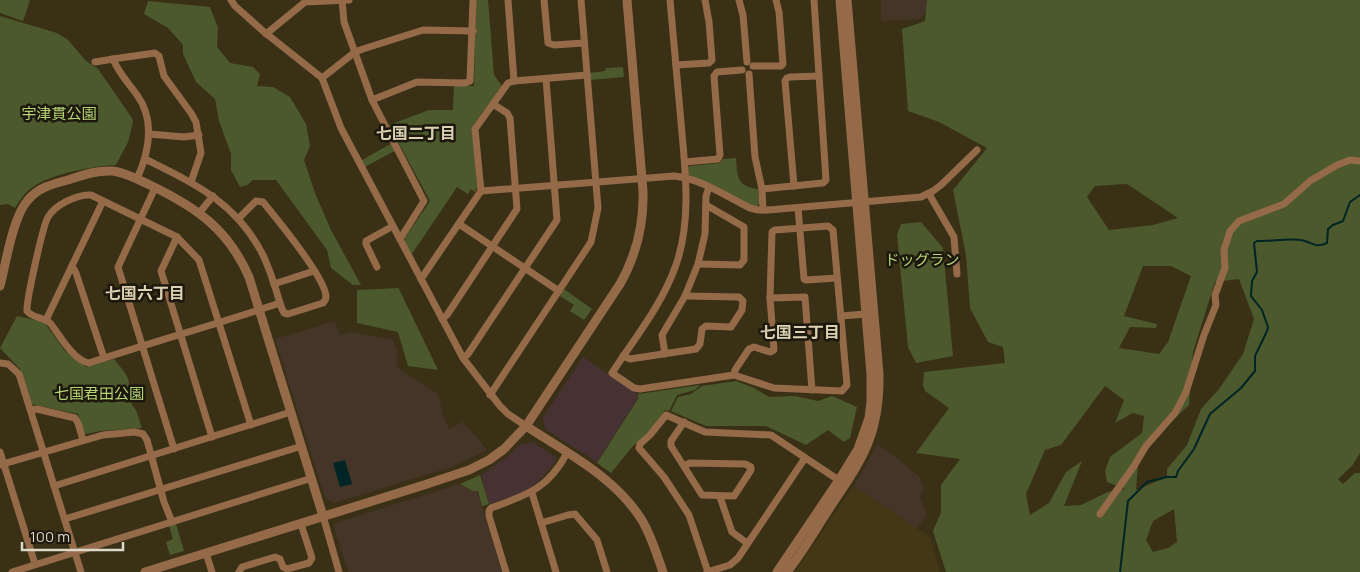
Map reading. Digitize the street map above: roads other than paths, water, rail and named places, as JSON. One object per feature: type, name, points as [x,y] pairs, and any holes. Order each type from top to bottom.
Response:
[{"type":"street","points":[[231,0],[240,11],[266,34],[322,78],[341,128],[442,319],[463,358],[490,395],[508,414],[567,452],[607,481],[632,506],[651,538],[663,572]]},
{"type":"street","points":[[342,0],[344,22],[372,100],[424,201],[400,239]]},
{"type":"street","points":[[266,34],[305,2],[349,0]]},
{"type":"street","points":[[372,100],[417,82],[468,82],[471,78],[473,0]]},
{"type":"street","points":[[508,0],[514,81]]},
{"type":"street","points":[[544,0],[548,43],[554,45],[584,43]]},
{"type":"street","points":[[490,395],[591,242],[598,208],[581,0]]},
{"type":"street","points":[[145,572],[468,470],[489,460],[526,426],[630,266],[639,241],[644,210],[627,0]]},
{"type":"street","points":[[670,0],[684,162],[686,219],[676,266],[667,287],[658,304],[612,373],[637,389],[734,375],[774,388],[842,392],[847,385],[832,228],[828,226],[775,230],[771,234],[770,298],[774,350],[770,352],[754,347],[749,348],[735,370],[734,375]]},
{"type":"street","points":[[676,65],[709,62],[712,60],[710,22],[705,0]]},
{"type":"street","points":[[684,162],[716,160],[719,157],[714,76],[717,72],[753,71],[750,64],[739,0]]},
{"type":"street","points":[[763,210],[762,189],[755,157],[743,64],[781,66],[783,64],[779,12],[776,0]]},
{"type":"street","points":[[762,189],[823,183],[826,180],[814,0]]},
{"type":"street","points":[[777,572],[842,482],[858,465],[868,445],[876,418],[879,393],[879,374],[840,0]]},
{"type":"street","points":[[787,572],[842,482],[858,449],[869,418],[871,402],[871,375],[847,0]]},
{"type":"street","points":[[322,78],[355,52],[423,30],[473,31]]},
{"type":"street","points":[[95,62],[158,54],[164,76],[191,112],[196,122],[201,153],[191,182]]},
{"type":"street","points":[[113,59],[144,106],[149,122],[145,159],[137,179]]},
{"type":"street","points":[[421,279],[481,192],[476,129],[508,83],[587,75]]},
{"type":"street","points":[[794,186],[785,80],[790,77],[818,76]]},
{"type":"street","points":[[463,358],[468,354],[557,220],[546,79]]},
{"type":"street","points":[[442,319],[447,315],[517,209],[510,118],[507,113],[493,104]]},
{"type":"street","points":[[149,134],[184,138],[199,135]]},
{"type":"street","points":[[481,192],[659,176],[685,177],[750,208],[763,210],[860,203],[921,197],[929,194],[977,150]]},
{"type":"street","points":[[145,159],[191,182],[227,206],[262,254],[283,311],[286,314],[323,304],[326,296],[314,271],[279,221],[263,202],[256,201],[238,219]]},
{"type":"street","points":[[1100,514],[1146,446],[1174,413],[1186,392],[1204,335],[1216,305],[1215,295],[1224,268],[1224,250],[1230,231],[1239,221],[1284,204],[1310,181],[1337,165],[1350,160],[1360,161]]},
{"type":"street","points":[[0,286],[20,212],[34,194],[48,186],[102,171],[122,173],[182,201],[200,212],[220,231],[239,256],[249,277],[340,572]]},
{"type":"street","points":[[665,354],[662,335],[685,296],[698,264],[705,234],[707,192],[709,187]]},
{"type":"street","points":[[155,188],[118,267],[174,449]]},
{"type":"street","points":[[251,425],[219,322],[201,264],[177,238],[85,194],[62,204],[47,219],[26,308],[31,315],[46,320],[69,349],[89,363],[219,322],[260,310],[280,303]]},
{"type":"street","points":[[929,194],[954,237],[957,274]]},
{"type":"street","points":[[200,212],[213,196]]},
{"type":"street","points":[[46,320],[103,201]]},
{"type":"street","points":[[698,264],[740,265],[744,260],[744,227],[706,205]]},
{"type":"street","points":[[798,208],[804,279],[837,278]]},
{"type":"street","points":[[459,224],[559,291]]},
{"type":"street","points":[[377,267],[366,241],[393,226]]},
{"type":"street","points":[[177,238],[161,272],[212,437]]},
{"type":"street","points":[[72,266],[104,358]]},
{"type":"street","points":[[274,284],[314,271]]},
{"type":"street","points":[[623,356],[630,359],[698,348],[702,329],[706,326],[731,327],[743,306],[743,301],[739,296],[685,296]]},
{"type":"street","points":[[770,298],[804,297],[812,390]]},
{"type":"street","points":[[841,316],[866,314]]},
{"type":"street","points":[[0,363],[8,364],[18,372],[81,572]]},
{"type":"street","points":[[31,410],[37,409],[74,418],[78,423],[83,440]]},
{"type":"street","points":[[54,486],[292,412]]},
{"type":"street","points":[[804,458],[738,558],[730,565],[708,572],[689,515],[664,477],[639,448],[640,444],[666,415],[708,432],[771,435],[842,482]]},
{"type":"street","points":[[684,422],[671,444],[684,466],[702,494],[732,497],[750,473],[751,467],[745,464],[690,463],[684,466]]},
{"type":"street","points":[[2,464],[103,435],[139,432],[145,435],[172,522]]},
{"type":"street","points":[[65,519],[302,446]]},
{"type":"street","points":[[0,452],[2,464],[35,564]]},
{"type":"street","points":[[506,572],[489,511],[491,508],[532,493],[551,476],[567,452]]},
{"type":"street","points":[[12,572],[312,478]]},
{"type":"street","points":[[532,493],[556,572]]},
{"type":"street","points":[[720,496],[732,532],[747,543]]},
{"type":"street","points":[[541,524],[575,514],[597,540],[607,572]]},
{"type":"street","points":[[239,572],[242,567],[275,557],[280,559],[283,567],[286,569],[310,563],[312,558],[301,524]]},
{"type":"street","points":[[206,553],[212,572]]},
{"type":"water","points":[[345,460],[352,484],[340,487],[333,463]]},
{"type":"waterway","points":[[1120,572],[1128,501],[1147,482],[1167,477],[1176,477],[1178,471],[1194,449],[1210,414],[1241,388],[1255,371],[1255,356],[1268,327],[1262,310],[1251,296],[1252,281],[1257,272],[1254,243],[1257,241],[1293,239],[1318,245],[1327,243],[1328,229],[1343,221],[1350,202],[1360,195]]},
{"type":"district","name":"七国二丁目","points":[[416,133]]},
{"type":"district","name":"七国六丁目","points":[[145,293]]},
{"type":"district","name":"七国三丁目","points":[[800,332]]},
{"type":"park label","name":"宇津貫公園","points":[[59,114]]},
{"type":"park label","name":"ドッグラン","points":[[922,260]]},
{"type":"park label","name":"七国君田公園","points":[[99,394]]}]
